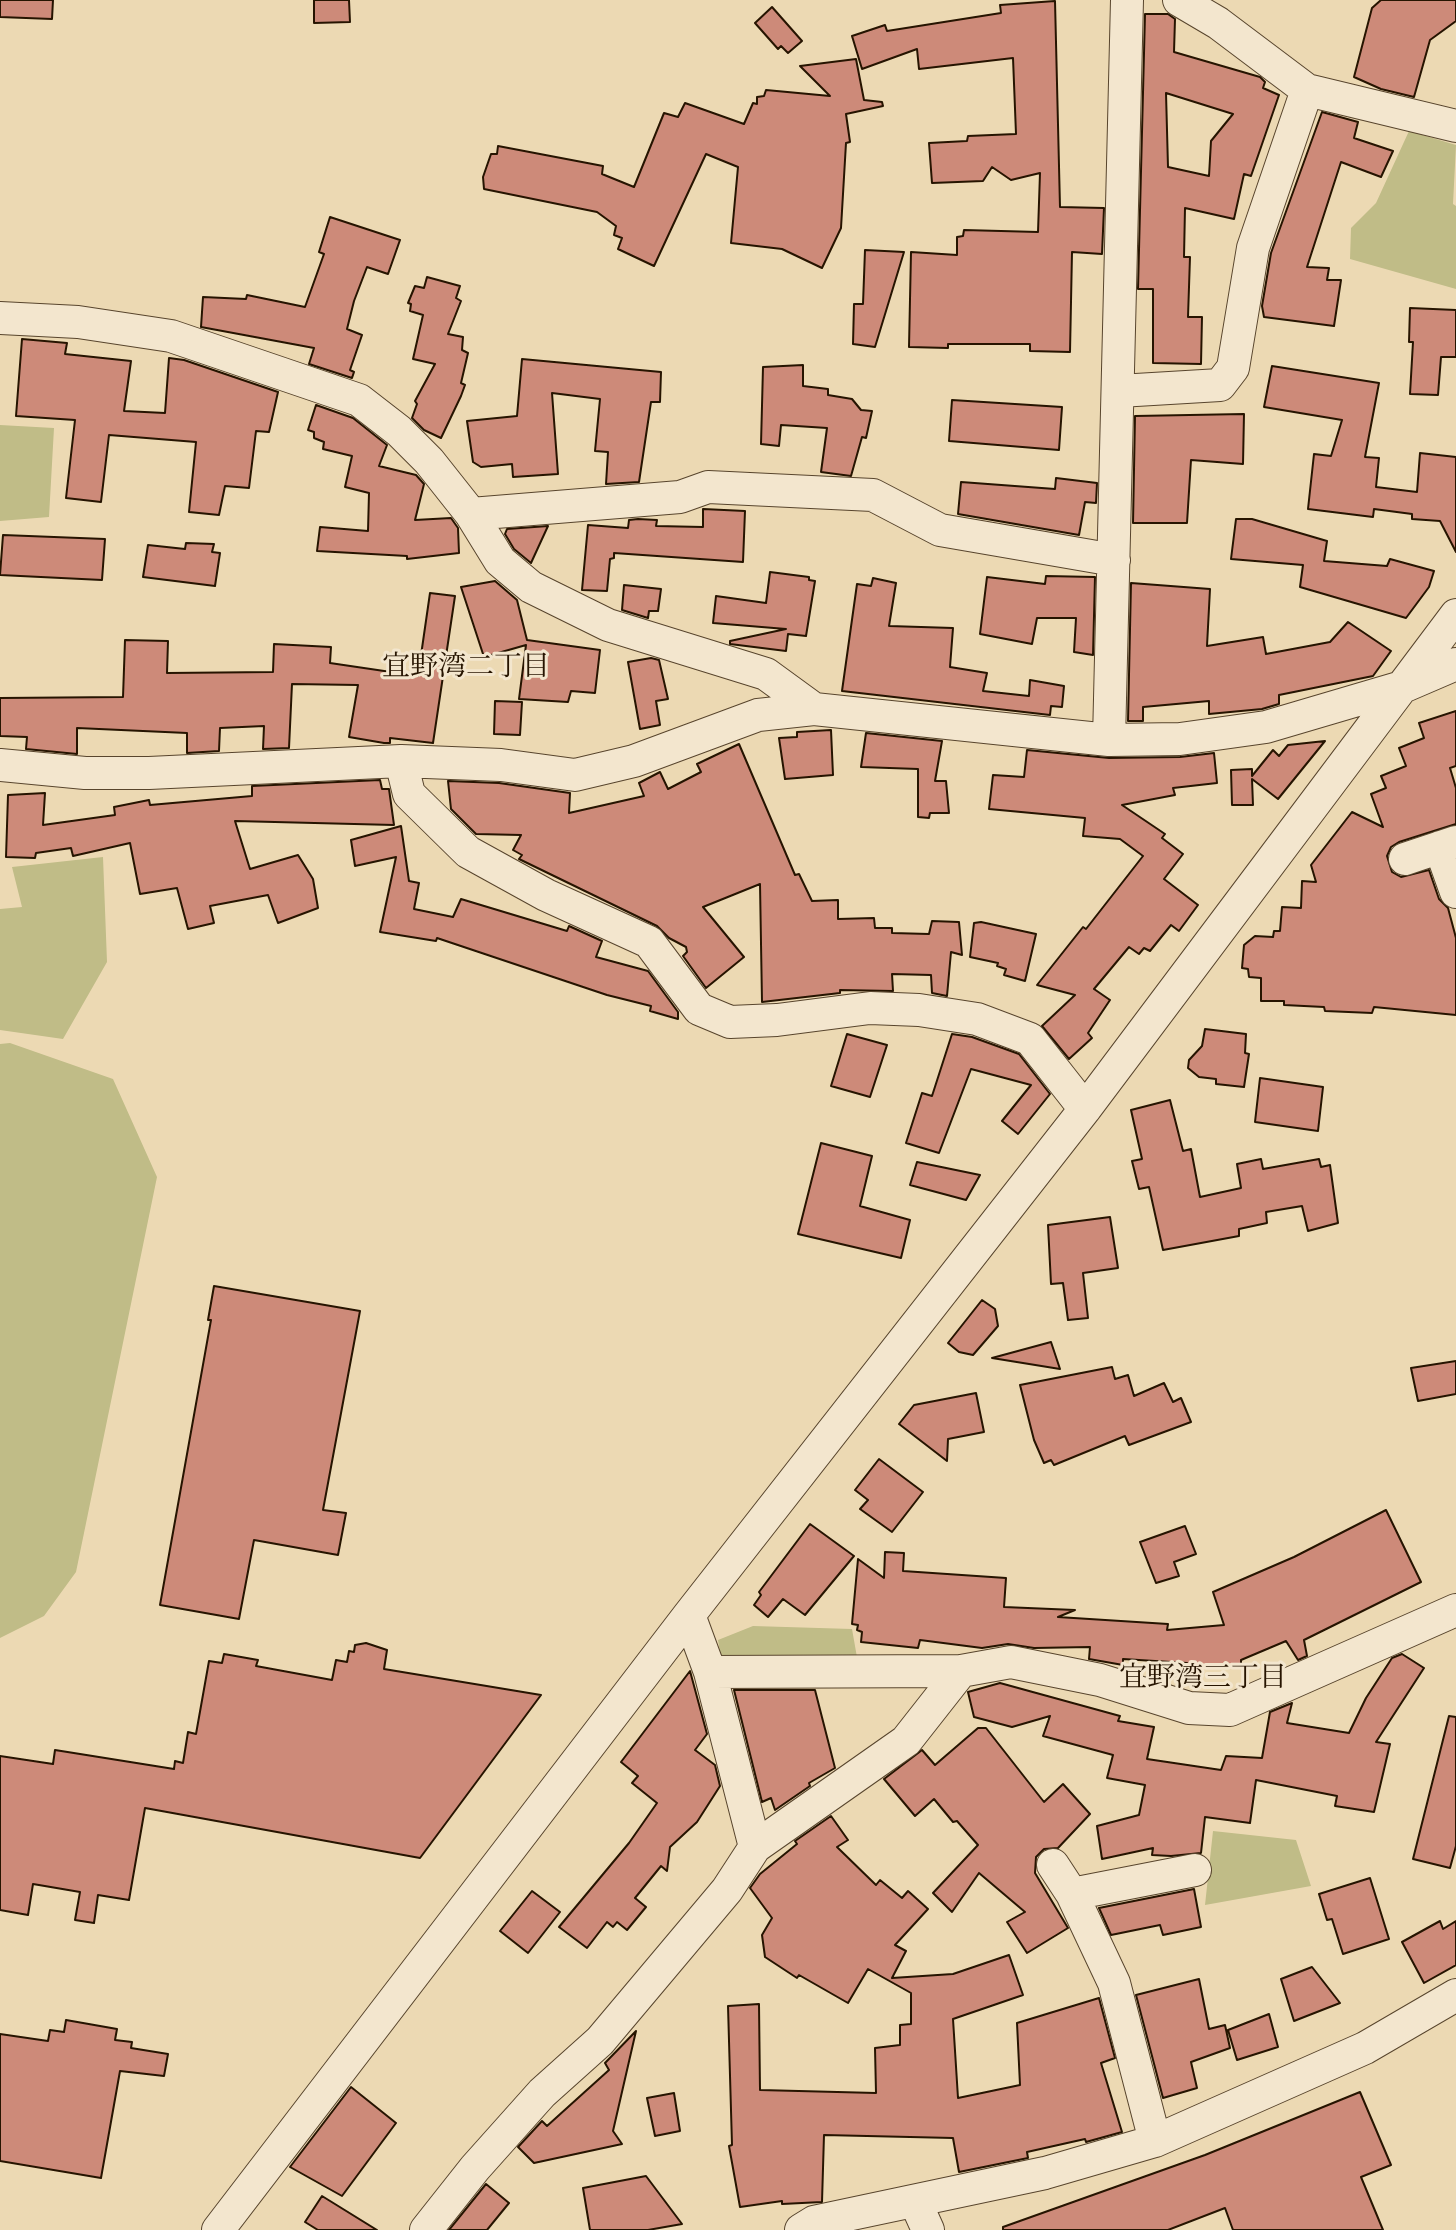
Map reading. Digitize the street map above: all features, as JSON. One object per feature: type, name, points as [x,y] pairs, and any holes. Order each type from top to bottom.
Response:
[{"type":"street","points":[[1109,740],[1127,0]]},
{"type":"street","points":[[1179,0],[1218,23],[1307,90],[1456,126]]},
{"type":"street","points":[[1119,391],[1220,384],[1233,368],[1253,248],[1307,90]]},
{"type":"street","points":[[0,318],[78,321],[171,337],[359,400],[399,431],[429,461],[471,514],[500,561],[531,587],[608,625],[766,674],[814,709]]},
{"type":"street","points":[[471,514],[680,497],[708,486],[873,495],[940,530],[1114,560]]},
{"type":"street","points":[[218,2230],[689,1615],[1085,1109],[1456,615]]},
{"type":"street","points":[[0,765],[85,773],[149,773],[401,761],[501,765],[575,775],[634,761],[758,715],[814,709],[1109,740],[1180,739],[1266,727],[1405,686],[1456,664]]},
{"type":"street","points":[[401,761],[409,794],[468,852],[546,895],[649,942],[699,1009],[730,1022],[777,1020],[870,1008],[919,1010],[976,1019],[1030,1039],[1085,1109]]},
{"type":"street","points":[[1405,859],[1448,845],[1456,892]]},
{"type":"street","points":[[710,1672],[961,1671],[1011,1662],[1100,1680],[1189,1708],[1230,1710],[1456,1610]]},
{"type":"street","points":[[689,1615],[710,1672],[755,1847]]},
{"type":"street","points":[[426,2230],[475,2168],[542,2093],[600,2041],[727,1890],[755,1847],[906,1741],[961,1671]]},
{"type":"street","points":[[1053,1865],[1072,1894],[1114,1983],[1154,2141]]},
{"type":"street","points":[[1072,1894],[1195,1870]]},
{"type":"street","points":[[802,2230],[814,2222],[1045,2174],[1154,2141],[1365,2048],[1456,1995]]},
{"type":"street","points":[[915,2202],[928,2230]]},
{"type":"shaded area","points":[[1409,131],[1456,145],[1453,204],[1456,206],[1456,289],[1350,259],[1351,228],[1376,203]]},
{"type":"shaded area","points":[[0,425],[54,428],[49,517],[0,521]]},
{"type":"shaded area","points":[[103,857],[107,962],[63,1039],[0,1030],[0,909],[22,907],[12,867]]},
{"type":"shaded area","points":[[10,1043],[113,1079],[157,1177],[76,1572],[44,1616],[0,1638],[0,1044]]},
{"type":"shaded area","points":[[753,1626],[852,1629],[858,1663],[722,1665],[718,1640]]},
{"type":"shaded area","points":[[1213,1831],[1296,1840],[1311,1886],[1205,1905]]},
{"type":"building","points":[[0,0],[53,0],[52,19],[0,17]]},
{"type":"building","points":[[314,0],[349,0],[350,22],[314,23]]},
{"type":"building","points":[[1381,0],[1456,0],[1456,21],[1430,40],[1414,97],[1381,89],[1354,77],[1372,8]]},
{"type":"building","points":[[1055,1],[1060,207],[1104,208],[1102,254],[1072,252],[1070,352],[1030,351],[1030,344],[909,347],[911,252],[957,255],[957,237],[963,236],[964,230],[1038,232],[1040,173],[1011,180],[992,167],[983,181],[932,183],[929,143],[967,141],[968,136],[1016,134],[1013,58],[919,69],[917,49],[862,69],[852,36],[885,25],[887,31],[1001,13],[1000,5]]},
{"type":"building","points":[[772,7],[802,41],[788,53],[781,46],[778,49],[755,23]]},
{"type":"building","points":[[1145,14],[1168,14],[1175,19],[1174,52],[1260,77],[1265,82],[1263,88],[1279,95],[1251,176],[1244,174],[1234,219],[1185,208],[1184,257],[1190,257],[1188,317],[1202,317],[1201,364],[1153,363],[1153,289],[1138,289]],"holes":[[[1166,93],[1233,114],[1211,141],[1209,176],[1168,167]]]},
{"type":"building","points":[[856,59],[864,100],[882,102],[883,106],[846,114],[850,142],[846,143],[841,228],[822,268],[782,249],[731,243],[738,167],[706,154],[654,266],[618,249],[622,238],[614,235],[616,226],[597,212],[484,189],[483,177],[491,154],[497,154],[498,146],[603,166],[602,174],[634,187],[664,113],[678,117],[685,103],[744,124],[753,103],[757,104],[757,97],[764,96],[766,90],[830,96],[800,66]]},
{"type":"building","points":[[1322,112],[1358,122],[1354,138],[1393,151],[1381,177],[1341,162],[1307,267],[1329,268],[1327,280],[1341,280],[1334,326],[1264,317],[1262,306],[1271,253]]},
{"type":"building","points":[[330,217],[400,240],[388,274],[367,267],[354,301],[347,329],[362,335],[350,370],[354,372],[352,378],[309,364],[314,348],[201,327],[203,297],[246,299],[247,295],[305,307],[324,254],[319,252]]},
{"type":"building","points":[[865,250],[904,252],[875,347],[853,344],[854,304],[863,304]]},
{"type":"building","points":[[427,277],[460,286],[456,298],[461,301],[448,334],[463,337],[462,350],[468,353],[461,383],[465,385],[441,438],[424,430],[412,418],[417,404],[415,401],[435,364],[413,359],[423,315],[410,311],[411,304],[408,303],[415,286],[424,288]]},
{"type":"building","points":[[1410,308],[1456,310],[1456,357],[1441,357],[1438,395],[1410,394],[1413,342],[1409,342]]},
{"type":"building","points":[[22,339],[67,343],[65,354],[131,361],[124,411],[165,413],[169,358],[184,360],[278,392],[269,432],[256,431],[249,488],[225,486],[219,515],[189,512],[196,442],[109,435],[101,502],[66,498],[75,420],[16,416]]},
{"type":"building","points":[[522,359],[661,372],[660,402],[651,402],[639,482],[606,484],[608,452],[595,451],[600,399],[552,393],[558,474],[513,477],[512,464],[481,467],[473,462],[467,421],[517,416]]},
{"type":"building","points":[[803,365],[803,386],[828,389],[828,395],[852,399],[861,410],[872,411],[866,438],[862,437],[851,476],[821,472],[827,428],[781,425],[779,446],[761,444],[763,367]]},
{"type":"building","points":[[1272,366],[1379,383],[1365,457],[1379,458],[1376,487],[1417,492],[1420,453],[1456,457],[1456,552],[1440,521],[1412,519],[1412,514],[1374,509],[1373,517],[1308,509],[1314,454],[1331,456],[1342,420],[1264,407]]},
{"type":"building","points":[[952,400],[1062,407],[1059,450],[949,441]]},
{"type":"building","points":[[316,405],[353,418],[387,445],[379,466],[416,475],[424,484],[415,520],[451,518],[458,528],[459,553],[407,559],[407,556],[317,551],[320,527],[368,531],[369,493],[345,487],[352,456],[323,449],[324,442],[314,438],[314,432],[308,430]]},
{"type":"building","points":[[1244,414],[1243,464],[1191,460],[1187,523],[1133,523],[1135,416]]},
{"type":"building","points":[[1056,478],[1097,483],[1096,503],[1085,502],[1079,535],[958,514],[961,482],[1055,489]]},
{"type":"building","points":[[703,509],[745,511],[743,562],[614,553],[614,558],[610,559],[607,591],[582,590],[588,525],[628,528],[629,520],[638,519],[657,520],[656,526],[703,527]]},
{"type":"building","points":[[1236,519],[1252,519],[1327,541],[1324,561],[1387,566],[1390,559],[1434,571],[1429,587],[1406,618],[1300,587],[1303,565],[1231,559]]},
{"type":"building","points":[[548,526],[531,563],[514,549],[505,534],[507,529]]},
{"type":"building","points":[[3,535],[105,539],[102,580],[0,575]]},
{"type":"building","points":[[186,543],[214,544],[212,552],[220,553],[215,586],[143,577],[148,545],[185,549]]},
{"type":"building","points":[[770,572],[809,577],[809,580],[815,581],[806,636],[788,634],[786,651],[730,644],[730,641],[786,629],[713,623],[716,596],[766,603]]},
{"type":"building","points":[[1046,576],[1095,577],[1093,655],[1074,652],[1076,618],[1037,618],[1032,644],[980,634],[987,577],[1045,584]]},
{"type":"building","points":[[873,578],[896,583],[889,626],[953,628],[950,667],[987,673],[983,691],[1029,696],[1030,680],[1064,686],[1062,707],[1051,706],[1050,715],[842,691],[857,584],[871,586]]},
{"type":"building","points":[[495,581],[517,600],[527,640],[600,650],[595,693],[571,691],[568,702],[519,699],[526,645],[484,657],[461,587]]},
{"type":"building","points":[[1131,583],[1210,589],[1207,646],[1263,637],[1266,654],[1330,642],[1348,622],[1391,651],[1373,676],[1279,695],[1279,704],[1262,709],[1209,714],[1209,701],[1143,707],[1143,721],[1128,721]]},
{"type":"building","points":[[624,585],[661,589],[658,611],[649,611],[648,618],[622,610]]},
{"type":"building","points":[[430,593],[455,596],[433,743],[390,738],[390,743],[384,743],[349,737],[358,685],[292,684],[289,748],[263,749],[264,726],[220,728],[219,751],[187,753],[187,733],[77,728],[77,754],[26,749],[27,737],[0,736],[0,698],[123,697],[125,640],[168,641],[167,673],[273,672],[274,644],[331,647],[330,663],[418,676]]},
{"type":"building","points":[[651,658],[659,660],[668,699],[656,701],[660,725],[640,729],[628,662]]},
{"type":"building","points":[[495,701],[522,702],[520,735],[494,734]]},
{"type":"building","points":[[1456,711],[1456,766],[1450,768],[1456,788],[1456,824],[1399,842],[1391,847],[1387,856],[1392,872],[1401,877],[1429,870],[1439,899],[1448,908],[1456,938],[1456,1015],[1374,1007],[1372,1013],[1325,1011],[1324,1007],[1284,1005],[1284,1001],[1261,1001],[1261,978],[1249,977],[1248,969],[1242,968],[1244,945],[1255,936],[1273,937],[1274,931],[1280,931],[1282,907],[1301,908],[1302,881],[1316,882],[1311,865],[1352,812],[1383,827],[1371,794],[1386,788],[1381,776],[1406,766],[1399,748],[1424,738],[1419,723]]},
{"type":"building","points":[[831,730],[833,775],[785,779],[779,738],[797,737],[797,732]]},
{"type":"building","points":[[866,733],[942,741],[935,781],[946,781],[949,813],[930,813],[929,818],[918,817],[918,769],[861,767]]},
{"type":"building","points":[[1325,741],[1278,799],[1252,779],[1253,805],[1232,805],[1231,770],[1252,769],[1252,776],[1273,750],[1279,756],[1288,745]]},
{"type":"building","points":[[739,744],[795,875],[799,874],[812,901],[838,900],[838,919],[874,918],[875,928],[892,928],[892,933],[929,934],[932,921],[959,922],[962,955],[951,952],[947,996],[932,993],[931,975],[892,974],[893,991],[840,990],[840,993],[762,1002],[760,884],[703,907],[744,957],[706,988],[683,956],[687,952],[686,947],[669,938],[657,926],[519,859],[522,855],[513,850],[521,835],[476,834],[451,809],[448,781],[499,783],[570,793],[569,813],[644,796],[639,783],[660,772],[668,789],[701,772],[697,764]]},
{"type":"building","points":[[1027,750],[1109,758],[1180,757],[1214,753],[1217,783],[1173,788],[1175,795],[1122,805],[1165,834],[1162,838],[1183,854],[1164,879],[1198,905],[1179,931],[1171,925],[1150,951],[1144,948],[1139,954],[1129,947],[1094,989],[1110,1000],[1088,1033],[1092,1038],[1069,1059],[1042,1026],[1075,995],[1037,985],[1083,927],[1086,929],[1143,856],[1120,839],[1083,836],[1085,818],[989,809],[993,775],[1024,777]]},
{"type":"building","points":[[380,780],[382,789],[389,789],[394,825],[235,821],[250,869],[298,855],[313,879],[318,908],[278,923],[268,895],[210,906],[214,923],[188,929],[177,888],[140,894],[130,843],[73,856],[71,848],[36,853],[35,858],[6,857],[8,795],[45,793],[43,825],[115,815],[114,807],[149,800],[150,805],[252,796],[252,786]]},
{"type":"building","points":[[401,826],[409,881],[419,883],[414,909],[453,917],[461,899],[567,931],[569,926],[602,941],[596,957],[648,971],[678,1012],[678,1019],[650,1011],[651,1006],[607,995],[437,938],[436,941],[380,932],[396,857],[355,866],[351,840]]},
{"type":"building","points":[[981,922],[1036,934],[1025,981],[1004,975],[1006,969],[997,966],[998,963],[970,957],[974,923]]},
{"type":"building","points":[[1205,1029],[1246,1034],[1245,1053],[1249,1054],[1244,1087],[1216,1084],[1216,1079],[1199,1077],[1188,1068],[1189,1060],[1202,1046]]},
{"type":"building","points":[[847,1034],[887,1045],[870,1097],[831,1086]]},
{"type":"building","points":[[952,1034],[972,1037],[1019,1054],[1050,1094],[1018,1134],[1002,1121],[1031,1085],[971,1069],[939,1153],[906,1143],[922,1093],[932,1096]]},
{"type":"building","points":[[1260,1078],[1323,1087],[1318,1131],[1255,1122]]},
{"type":"building","points":[[1170,1100],[1183,1151],[1191,1149],[1200,1197],[1241,1188],[1237,1164],[1261,1159],[1263,1169],[1319,1159],[1321,1167],[1330,1165],[1338,1223],[1308,1231],[1302,1206],[1266,1212],[1267,1223],[1239,1229],[1239,1236],[1163,1250],[1149,1187],[1139,1189],[1132,1161],[1142,1159],[1131,1110]]},
{"type":"building","points":[[821,1143],[872,1156],[860,1206],[910,1220],[901,1258],[798,1234]]},
{"type":"building","points":[[917,1162],[980,1175],[966,1200],[910,1185]]},
{"type":"building","points":[[1110,1217],[1118,1268],[1083,1273],[1088,1318],[1068,1320],[1063,1283],[1051,1284],[1048,1225]]},
{"type":"building","points":[[214,1286],[360,1311],[323,1510],[346,1513],[338,1555],[254,1540],[239,1619],[160,1605],[211,1320],[208,1320]]},
{"type":"building","points":[[982,1300],[995,1309],[998,1326],[973,1355],[959,1352],[948,1343]]},
{"type":"building","points":[[1051,1342],[1060,1369],[992,1358]]},
{"type":"building","points":[[1456,1361],[1456,1394],[1418,1401],[1411,1368]]},
{"type":"building","points":[[1112,1367],[1115,1379],[1128,1375],[1134,1396],[1164,1383],[1173,1402],[1181,1398],[1191,1422],[1129,1445],[1125,1436],[1054,1465],[1051,1460],[1044,1463],[1034,1440],[1020,1385]]},
{"type":"building","points":[[976,1393],[984,1432],[948,1439],[947,1461],[899,1424],[914,1405]]},
{"type":"building","points":[[879,1459],[923,1492],[892,1532],[860,1509],[868,1500],[855,1490]]},
{"type":"building","points":[[1386,1510],[1421,1582],[1304,1640],[1307,1656],[1298,1660],[1286,1641],[1241,1660],[1241,1665],[1188,1669],[1187,1663],[1123,1659],[1123,1665],[1089,1659],[1090,1647],[1034,1648],[1008,1644],[982,1648],[920,1640],[918,1648],[861,1642],[862,1632],[857,1630],[858,1625],[852,1624],[858,1559],[884,1578],[885,1552],[904,1553],[903,1571],[1006,1578],[1004,1607],[1075,1610],[1058,1617],[1168,1624],[1167,1630],[1224,1625],[1213,1592],[1294,1557]]},
{"type":"building","points":[[810,1524],[854,1556],[805,1615],[783,1599],[768,1617],[754,1605],[761,1595],[759,1592]]},
{"type":"building","points":[[1185,1526],[1196,1554],[1174,1562],[1179,1576],[1156,1583],[1140,1542]]},
{"type":"building","points":[[366,1643],[387,1650],[384,1669],[541,1695],[420,1858],[145,1808],[129,1900],[98,1895],[94,1923],[75,1920],[80,1892],[33,1884],[28,1915],[0,1910],[0,1756],[53,1764],[55,1750],[174,1769],[175,1761],[183,1763],[188,1732],[196,1734],[209,1661],[222,1663],[224,1654],[258,1660],[256,1666],[332,1680],[336,1660],[347,1662],[349,1651],[354,1652],[355,1645]]},
{"type":"building","points":[[1402,1654],[1424,1668],[1376,1742],[1390,1744],[1374,1812],[1335,1806],[1337,1796],[1256,1780],[1250,1823],[1205,1817],[1201,1853],[1171,1856],[1152,1855],[1153,1848],[1102,1859],[1097,1826],[1139,1815],[1145,1785],[1107,1778],[1113,1755],[1043,1736],[1050,1716],[1012,1727],[974,1717],[968,1692],[1000,1683],[1120,1716],[1118,1721],[1154,1727],[1147,1759],[1221,1770],[1226,1756],[1262,1758],[1270,1712],[1292,1703],[1287,1723],[1349,1733],[1366,1698],[1392,1658]]},
{"type":"building","points":[[690,1671],[707,1734],[695,1750],[715,1765],[720,1786],[697,1822],[670,1847],[667,1871],[661,1866],[635,1898],[646,1907],[627,1930],[617,1922],[613,1927],[607,1922],[587,1948],[559,1927],[629,1843],[657,1803],[632,1783],[638,1776],[621,1762]]},
{"type":"building","points":[[734,1690],[815,1690],[835,1768],[809,1783],[810,1786],[775,1810],[771,1798],[762,1802]]},
{"type":"building","points":[[1449,1716],[1456,1717],[1456,1846],[1450,1868],[1413,1859]]},
{"type":"building","points":[[978,1728],[986,1728],[1044,1802],[1063,1784],[1090,1814],[1058,1848],[1044,1849],[1036,1857],[1035,1873],[1068,1928],[1027,1953],[1007,1922],[1025,1912],[979,1873],[952,1912],[933,1893],[978,1845],[957,1821],[953,1822],[934,1799],[915,1816],[884,1779],[922,1750],[935,1765]]},
{"type":"building","points":[[831,1816],[848,1840],[837,1847],[876,1885],[880,1880],[902,1898],[908,1891],[928,1909],[895,1945],[906,1951],[892,1978],[953,1974],[1009,1955],[1023,1995],[953,2019],[958,2098],[1020,2085],[1017,2023],[1099,1998],[1115,2058],[1101,2063],[1122,2132],[1086,2142],[1085,2139],[1027,2152],[1028,2158],[959,2172],[953,2138],[824,2135],[822,2202],[782,2204],[782,2201],[740,2207],[729,2146],[732,2145],[728,2006],[759,2004],[760,2090],[876,2093],[875,2048],[900,2045],[900,2025],[911,2024],[911,1993],[868,1969],[848,2003],[799,1975],[797,1978],[765,1957],[762,1935],[772,1918],[750,1888],[760,1874],[797,1844],[795,1841]]},
{"type":"building","points":[[1370,1878],[1389,1939],[1343,1954],[1332,1919],[1327,1920],[1319,1894]]},
{"type":"building","points":[[1194,1889],[1201,1927],[1163,1935],[1160,1925],[1111,1935],[1099,1908]]},
{"type":"building","points":[[532,1891],[560,1912],[528,1953],[500,1931]]},
{"type":"building","points":[[1440,1921],[1443,1929],[1456,1921],[1456,1965],[1424,1983],[1402,1942]]},
{"type":"building","points":[[1312,1967],[1340,2003],[1294,2021],[1281,1979]]},
{"type":"building","points":[[1199,1979],[1209,2029],[1225,2025],[1230,2048],[1191,2062],[1197,2088],[1163,2098],[1136,1995]]},
{"type":"building","points":[[1269,2014],[1278,2047],[1237,2060],[1228,2030]]},
{"type":"building","points":[[66,2020],[117,2029],[115,2040],[132,2042],[131,2048],[168,2054],[164,2076],[120,2071],[101,2178],[0,2161],[0,2034],[48,2041],[50,2030],[64,2032]]},
{"type":"building","points":[[636,2031],[613,2131],[622,2144],[534,2163],[518,2147],[542,2121],[547,2126],[609,2070],[605,2063]]},
{"type":"building","points":[[351,2087],[396,2123],[342,2196],[290,2167]]},
{"type":"building","points":[[1360,2092],[1391,2165],[1361,2177],[1383,2230],[1233,2230],[1225,2208],[1168,2230],[1003,2230],[1003,2227],[1205,2155]]},
{"type":"building","points":[[674,2093],[680,2131],[655,2136],[647,2098]]},
{"type":"building","points":[[646,2176],[682,2224],[648,2230],[590,2230],[583,2188]]},
{"type":"building","points":[[486,2184],[509,2203],[487,2230],[449,2230]]},
{"type":"building","points":[[322,2196],[377,2230],[318,2230],[305,2222]]},
{"type":"district","name":"宜野湾二丁目","points":[[466,670]]},
{"type":"district","name":"宜野湾三丁目","points":[[1203,1681]]}]
